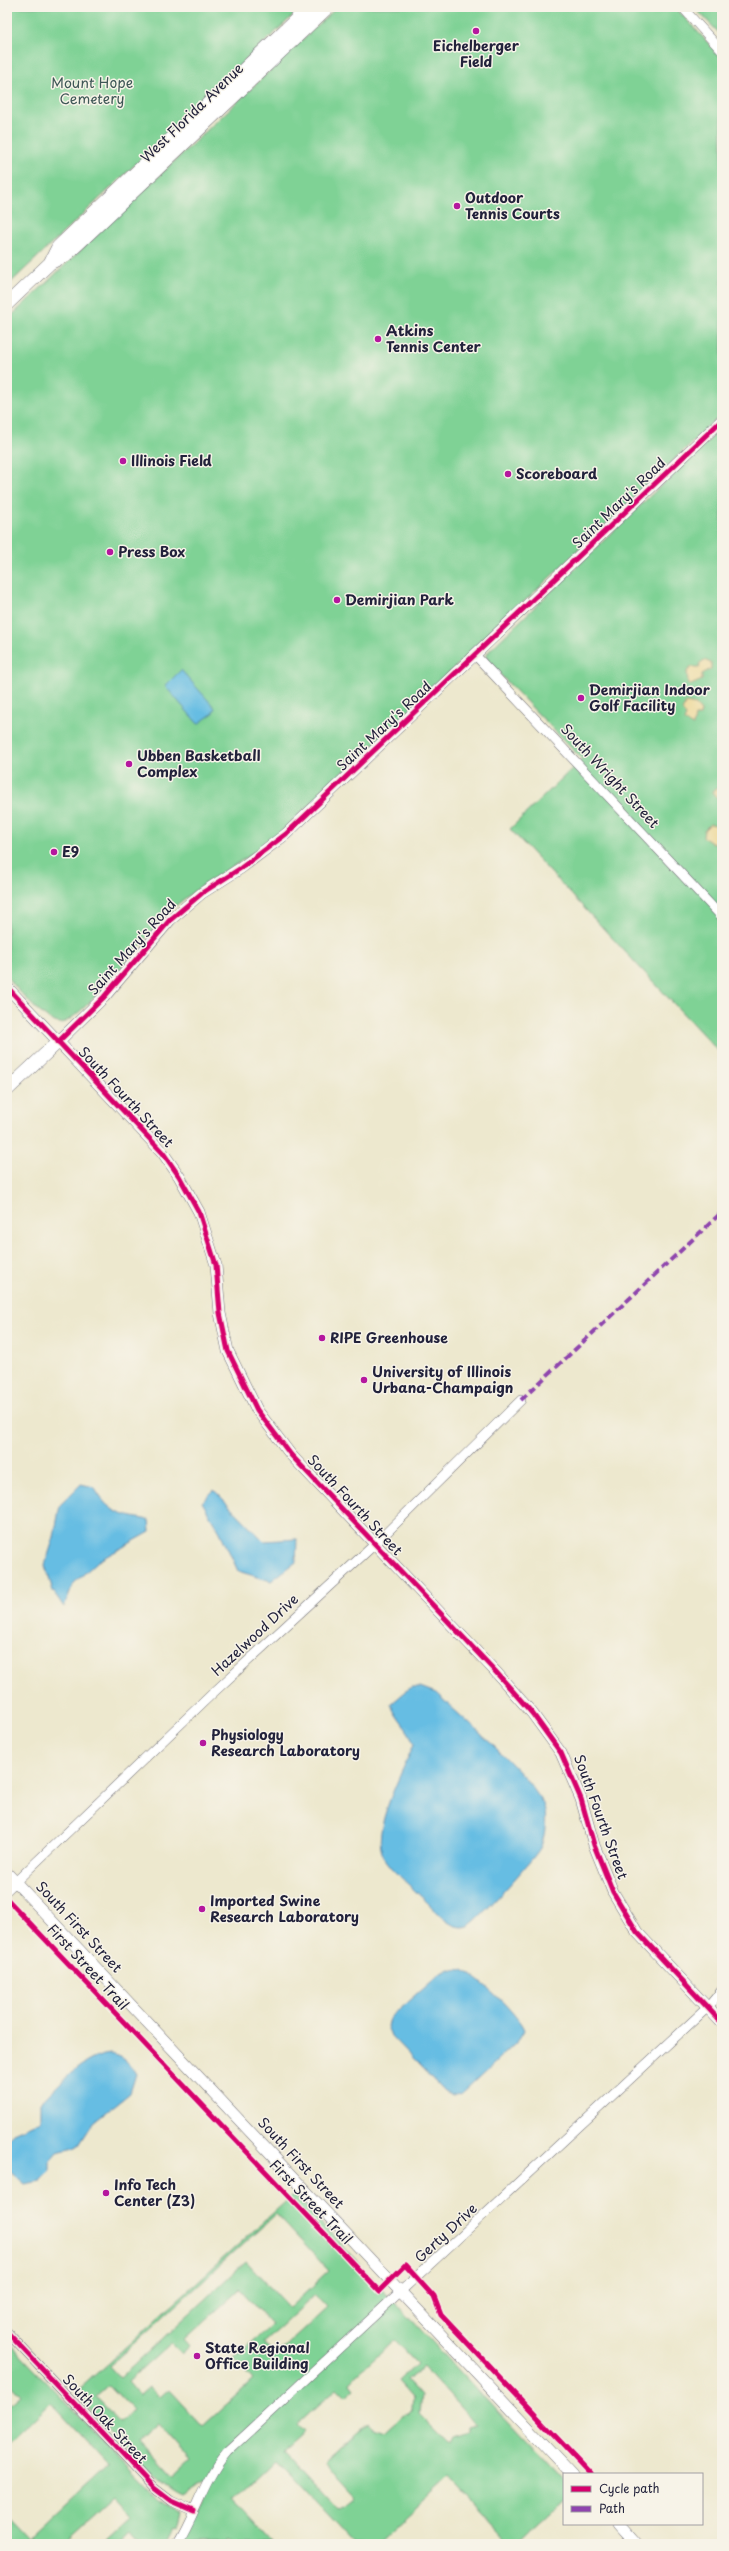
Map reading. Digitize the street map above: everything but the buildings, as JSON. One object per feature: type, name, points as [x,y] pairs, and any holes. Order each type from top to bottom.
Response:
[{"type":"main road","name":"West Florida Avenue","points":[[74,239],[310,7]]},
{"type":"main road","name":"West Florida Avenue","points":[[74,239],[328,7]]},
{"type":"main road","points":[[7,304],[50,263],[66,255],[74,239]]},
{"type":"main road","name":"Saint Mary's Road","points":[[7,1090],[58,1042]]},
{"type":"street","points":[[682,7],[722,51]]},
{"type":"street","name":"Saint Mary's Road","points":[[58,1042],[104,997],[170,920],[202,892],[241,868],[286,834],[476,656],[722,420]]},
{"type":"street","name":"South Wright Street","points":[[476,656],[722,917]]},
{"type":"street","name":"South Fourth Street","points":[[7,987],[163,1153],[179,1176],[198,1212],[216,1265],[220,1313],[228,1352],[257,1410],[291,1455],[495,1671],[532,1713],[561,1753],[581,1799],[594,1845],[613,1892],[637,1932],[722,2022]]},
{"type":"street","name":"Hazelwood Drive","points":[[7,1890],[209,1698],[375,1544],[521,1400]]},
{"type":"street","name":"South First Street","points":[[7,1873],[571,2473]]},
{"type":"street","name":"Gerty Drive","points":[[177,2544],[194,2512],[211,2472],[227,2452],[402,2292],[708,2007],[722,1990]]},
{"type":"street","name":"South Oak Street","points":[[7,2332],[158,2491],[171,2501],[194,2512]]},
{"type":"street","points":[[620,2525],[637,2544]]},
{"type":"green space","name":"Mount Hope Cemetery","points":[[7,7],[302,7],[7,286]]},
{"type":"green space","points":[[337,7],[675,7],[722,58],[722,414],[276,837],[263,847],[206,883],[179,903],[167,914],[116,974],[85,1006],[62,1023],[56,1022],[48,1019],[41,1013],[7,977],[7,320]]},
{"type":"green space","points":[[694,7],[722,7],[722,36]]},
{"type":"green space","points":[[722,427],[722,1055],[510,829],[582,759],[487,661],[486,656],[490,650]]},
{"type":"green space","points":[[294,2194],[563,2482],[563,2500],[515,2544],[511,2544],[449,2477],[377,2544],[355,2544],[275,2459],[232,2500],[273,2544],[234,2544],[230,2540],[225,2544],[185,2544],[206,2492],[206,2482],[183,2497],[158,2480],[112,2434],[75,2393]],"holes":[[[276,2214],[329,2271],[289,2308],[246,2261],[120,2378],[109,2366]],[[240,2289],[272,2324],[234,2359],[253,2380],[203,2426],[169,2389],[160,2397],[149,2386],[139,2395],[128,2382],[171,2343],[182,2354],[190,2347],[184,2340]],[[315,2295],[327,2308],[275,2356],[263,2343]],[[395,2340],[417,2363],[398,2381],[413,2398],[412,2410],[407,2414],[406,2413],[385,2432],[373,2428],[368,2423],[323,2464],[354,2497],[338,2510],[283,2451],[304,2432],[297,2425],[337,2388],[345,2396],[354,2388],[349,2382]],[[423,2366],[477,2426],[469,2428],[469,2432],[452,2437],[449,2443],[419,2413],[421,2396],[407,2381]],[[109,2385],[133,2410],[120,2422],[96,2397]],[[158,2424],[192,2462],[173,2480],[138,2442]]]},
{"type":"green space","points":[[7,2341],[158,2498],[181,2515],[177,2531],[174,2529],[166,2544],[141,2544],[131,2532],[119,2543],[106,2539],[131,2516],[114,2497],[63,2544],[7,2544],[7,2515],[29,2538],[108,2464],[51,2403],[7,2444],[7,2407],[21,2395],[7,2380]]},
{"type":"sand","points":[[704,660],[711,663],[711,669],[702,674],[702,680],[691,685],[688,684],[687,671],[692,667],[700,667],[699,664]]},
{"type":"sand","points":[[686,703],[696,705],[701,711],[700,716],[695,716],[693,726],[684,721],[686,716],[682,710]]},
{"type":"sand","points":[[722,786],[721,800],[715,796],[713,791]]},
{"type":"sand","points":[[710,824],[722,826],[721,843],[713,844],[703,837],[704,830]]},
{"type":"water","points":[[181,670],[215,708],[212,714],[198,724],[165,686]]},
{"type":"water","points":[[81,1484],[94,1487],[105,1503],[117,1512],[131,1517],[149,1520],[150,1532],[98,1561],[73,1584],[64,1607],[53,1591],[45,1565],[54,1537],[60,1505]]},
{"type":"water","points":[[214,1490],[264,1541],[297,1539],[296,1562],[271,1581],[238,1571],[220,1532],[202,1502]]},
{"type":"water","points":[[411,1687],[420,1687],[436,1693],[509,1761],[534,1790],[545,1808],[545,1826],[540,1848],[505,1890],[468,1926],[457,1926],[442,1917],[393,1869],[384,1857],[381,1846],[381,1832],[384,1817],[396,1784],[414,1744],[409,1733],[393,1710],[391,1704]]},
{"type":"water","points":[[450,1969],[462,1970],[469,1973],[487,1987],[521,2023],[524,2030],[517,2042],[463,2093],[453,2095],[444,2091],[391,2036],[387,2025],[389,2019],[440,1974]]},
{"type":"water","points":[[111,2054],[126,2061],[136,2074],[130,2093],[93,2123],[79,2145],[74,2148],[57,2152],[50,2160],[50,2171],[41,2181],[25,2184],[7,2168],[7,2139],[13,2133],[41,2121],[41,2102],[64,2079],[91,2060]]},
{"type":"marked path","points":[[521,1400],[722,1212]]},
{"type":"cycle path","points":[[58,1042],[104,997],[170,920],[202,893],[241,868],[286,834],[722,420]]},
{"type":"cycle path","points":[[7,987],[163,1153],[179,1176],[199,1212],[216,1265],[220,1313],[228,1351],[257,1410],[291,1455],[495,1671],[532,1713],[561,1753],[581,1799],[594,1845],[613,1892],[637,1932],[722,2023]]},
{"type":"cycle path","name":"First Street Trail","points":[[7,1899],[379,2291],[405,2265],[434,2297],[441,2315],[590,2473]]},
{"type":"cycle path","points":[[7,2332],[154,2488],[171,2501],[194,2511]]},
{"type":"place","name":"Eichelberger Field","points":[[476,31]]},
{"type":"place","name":"Outdoor Tennis Courts","points":[[457,206]]},
{"type":"place","name":"Atkins Tennis Center","points":[[378,339]]},
{"type":"place","name":"Illinois Field","points":[[123,461]]},
{"type":"place","name":"Scoreboard","points":[[508,474]]},
{"type":"place","name":"Press Box","points":[[110,552]]},
{"type":"place","name":"Demirjian Park","points":[[337,600]]},
{"type":"place","name":"Demirjian Indoor Golf Facility","points":[[581,698]]},
{"type":"place","name":"Ubben Basketball Complex","points":[[129,764]]},
{"type":"place","name":"E9","points":[[54,852]]},
{"type":"place","name":"RIPE Greenhouse","points":[[322,1338]]},
{"type":"place","name":"University of Illinois Urbana-Champaign","points":[[364,1380]]},
{"type":"place","name":"Physiology Research Laboratory","points":[[203,1743]]},
{"type":"place","name":"Imported Swine Research Laboratory","points":[[202,1909]]},
{"type":"place","name":"Info Tech Center (Z3)","points":[[106,2193]]},
{"type":"place","name":"State Regional Office Building","points":[[197,2356]]}]
